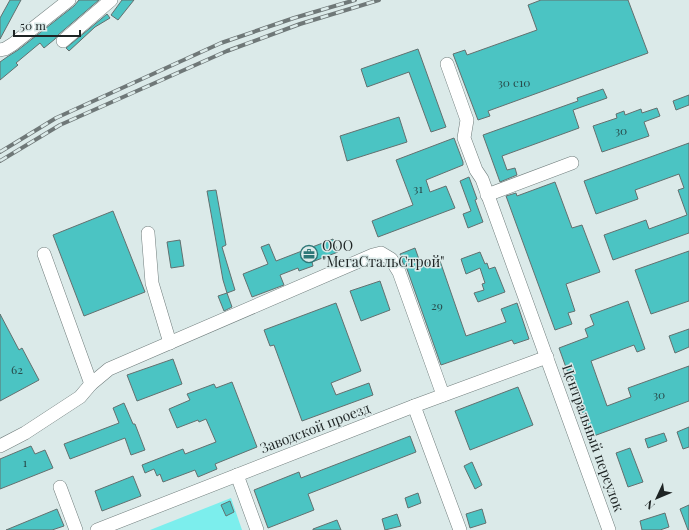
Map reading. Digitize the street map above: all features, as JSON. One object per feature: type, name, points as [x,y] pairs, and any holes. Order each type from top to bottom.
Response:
[{"type":"street","points":[[0,50],[13,44],[69,0]]},
{"type":"street","points":[[63,41],[111,0]]},
{"type":"street","name":"Центральный переулок","points":[[447,64],[467,120],[464,138],[476,170],[482,179],[609,530]]},
{"type":"street","points":[[487,195],[572,164]]},
{"type":"street","points":[[148,233],[152,283],[170,343]]},
{"type":"street","points":[[0,446],[25,433],[80,397],[91,384],[109,369],[373,255],[381,253],[391,259],[399,272],[443,396]]},
{"type":"street","points":[[44,254],[91,384]]},
{"type":"street","name":"Заводской проезд","points":[[96,530],[414,406],[547,357]]},
{"type":"street","points":[[414,406],[460,530]]},
{"type":"street","points":[[238,475],[257,530]]},
{"type":"street","points":[[60,487],[76,530]]},
{"type":"shaded area","points":[[231,498],[242,530],[150,530]]},
{"type":"building","points":[[10,0],[21,0],[0,39],[0,18]]},
{"type":"building","points":[[79,0],[99,0],[44,48],[40,43],[16,63],[18,65],[0,80],[0,62],[18,50],[74,6]]},
{"type":"building","points":[[122,0],[134,0],[118,20],[111,15]]},
{"type":"building","points":[[541,0],[628,0],[648,53],[488,111],[490,116],[478,120],[453,54],[465,50],[467,55],[537,30],[528,5]]},
{"type":"building","points":[[107,14],[110,18],[95,27],[69,51],[66,48]]},
{"type":"building","points":[[418,49],[446,127],[431,132],[409,72],[367,87],[361,69]]},
{"type":"building","points":[[603,89],[607,98],[573,110],[579,128],[502,156],[507,170],[515,168],[517,175],[500,182],[483,135],[578,101],[577,98]]},
{"type":"building","points":[[689,95],[689,105],[676,110],[673,101]]},
{"type":"building","points":[[657,108],[660,116],[644,122],[649,136],[602,152],[593,126],[617,118],[616,114],[624,111],[625,115],[641,109],[642,113]]},
{"type":"building","points":[[399,117],[407,142],[347,161],[340,136]]},
{"type":"building","points":[[454,138],[463,165],[426,180],[430,192],[446,186],[455,208],[378,237],[372,221],[413,205],[396,160]]},
{"type":"building","points":[[689,143],[689,233],[613,260],[604,235],[646,220],[649,229],[687,215],[678,190],[684,188],[679,174],[635,190],[638,199],[596,214],[584,181]]},
{"type":"building","points":[[469,177],[483,222],[468,228],[463,214],[471,211],[460,181]]},
{"type":"building","points":[[555,182],[572,228],[582,225],[600,272],[566,284],[575,311],[568,313],[572,324],[555,330],[506,196],[516,193],[517,196]]},
{"type":"building","points":[[216,190],[226,245],[222,247],[235,290],[227,293],[223,280],[207,191]]},
{"type":"building","points":[[113,211],[145,292],[84,316],[53,235]]},
{"type":"building","points":[[333,239],[338,252],[312,262],[313,266],[299,271],[298,268],[280,275],[284,285],[252,297],[243,274],[268,264],[261,247],[269,244],[276,261]]},
{"type":"building","points":[[180,240],[184,266],[171,268],[167,242]]},
{"type":"building","points":[[415,248],[421,265],[439,258],[466,336],[506,322],[501,309],[517,303],[529,339],[514,344],[512,340],[441,365],[407,269],[400,254]]},
{"type":"building","points":[[689,251],[689,301],[651,314],[635,270]]},
{"type":"building","points":[[480,252],[489,269],[495,267],[505,292],[478,302],[474,293],[484,290],[482,284],[485,283],[480,268],[466,274],[461,259]]},
{"type":"building","points":[[380,281],[390,310],[361,321],[350,291]]},
{"type":"building","points":[[227,293],[232,307],[224,311],[218,296]]},
{"type":"building","points":[[628,301],[645,349],[637,352],[634,345],[591,361],[607,406],[631,397],[628,388],[689,366],[689,401],[591,437],[559,348],[588,337],[585,329],[594,325],[590,315]]},
{"type":"building","points":[[336,303],[361,371],[331,383],[336,395],[369,383],[373,395],[302,421],[274,345],[270,346],[264,330]]},
{"type":"building","points":[[0,314],[19,350],[22,348],[39,380],[0,401]]},
{"type":"building","points":[[689,329],[689,347],[675,353],[669,336]]},
{"type":"building","points":[[173,359],[182,384],[137,401],[127,375]]},
{"type":"building","points":[[232,382],[257,447],[215,464],[217,469],[198,477],[195,470],[163,482],[160,474],[157,476],[154,469],[145,473],[142,465],[183,449],[185,454],[216,442],[206,419],[199,422],[198,420],[177,428],[169,409],[190,400],[187,394],[214,384],[216,388]]},
{"type":"building","points":[[518,387],[533,425],[470,450],[455,411]]},
{"type":"building","points":[[124,403],[133,424],[135,424],[145,450],[131,455],[125,438],[70,459],[64,444],[119,423],[113,408]]},
{"type":"building","points":[[689,427],[689,447],[683,449],[677,432]]},
{"type":"building","points":[[664,433],[667,441],[648,448],[645,439]]},
{"type":"building","points":[[410,436],[416,452],[308,494],[314,510],[268,528],[254,490],[299,472],[301,478]]},
{"type":"building","points":[[31,446],[35,454],[45,450],[53,468],[0,489],[0,459]]},
{"type":"building","points":[[630,448],[643,482],[628,487],[616,453]]},
{"type":"building","points":[[472,462],[482,485],[475,489],[464,466]]},
{"type":"building","points":[[133,476],[141,496],[102,511],[95,491]]},
{"type":"building","points":[[418,493],[421,503],[408,508],[405,498]]},
{"type":"building","points":[[230,501],[234,512],[226,516],[221,505]]},
{"type":"building","points":[[689,505],[689,530],[688,530],[680,509]]},
{"type":"building","points":[[57,509],[64,526],[52,530],[6,530]]},
{"type":"building","points":[[482,509],[486,523],[470,528],[466,514]]},
{"type":"building","points":[[665,513],[669,527],[660,530],[642,530],[640,521]]},
{"type":"building","points":[[397,514],[401,526],[385,530],[382,519]]},
{"type":"building","points":[[337,520],[341,530],[313,530],[313,529]]},
{"type":"railway","points":[[0,152],[56,118],[221,43],[294,18],[355,0]]},
{"type":"railway","points":[[0,161],[60,125],[227,51],[300,24],[379,0]]},
{"type":"place","name":"ООО \"МегаСтальСтрой\"","points":[[309,254]]}]
